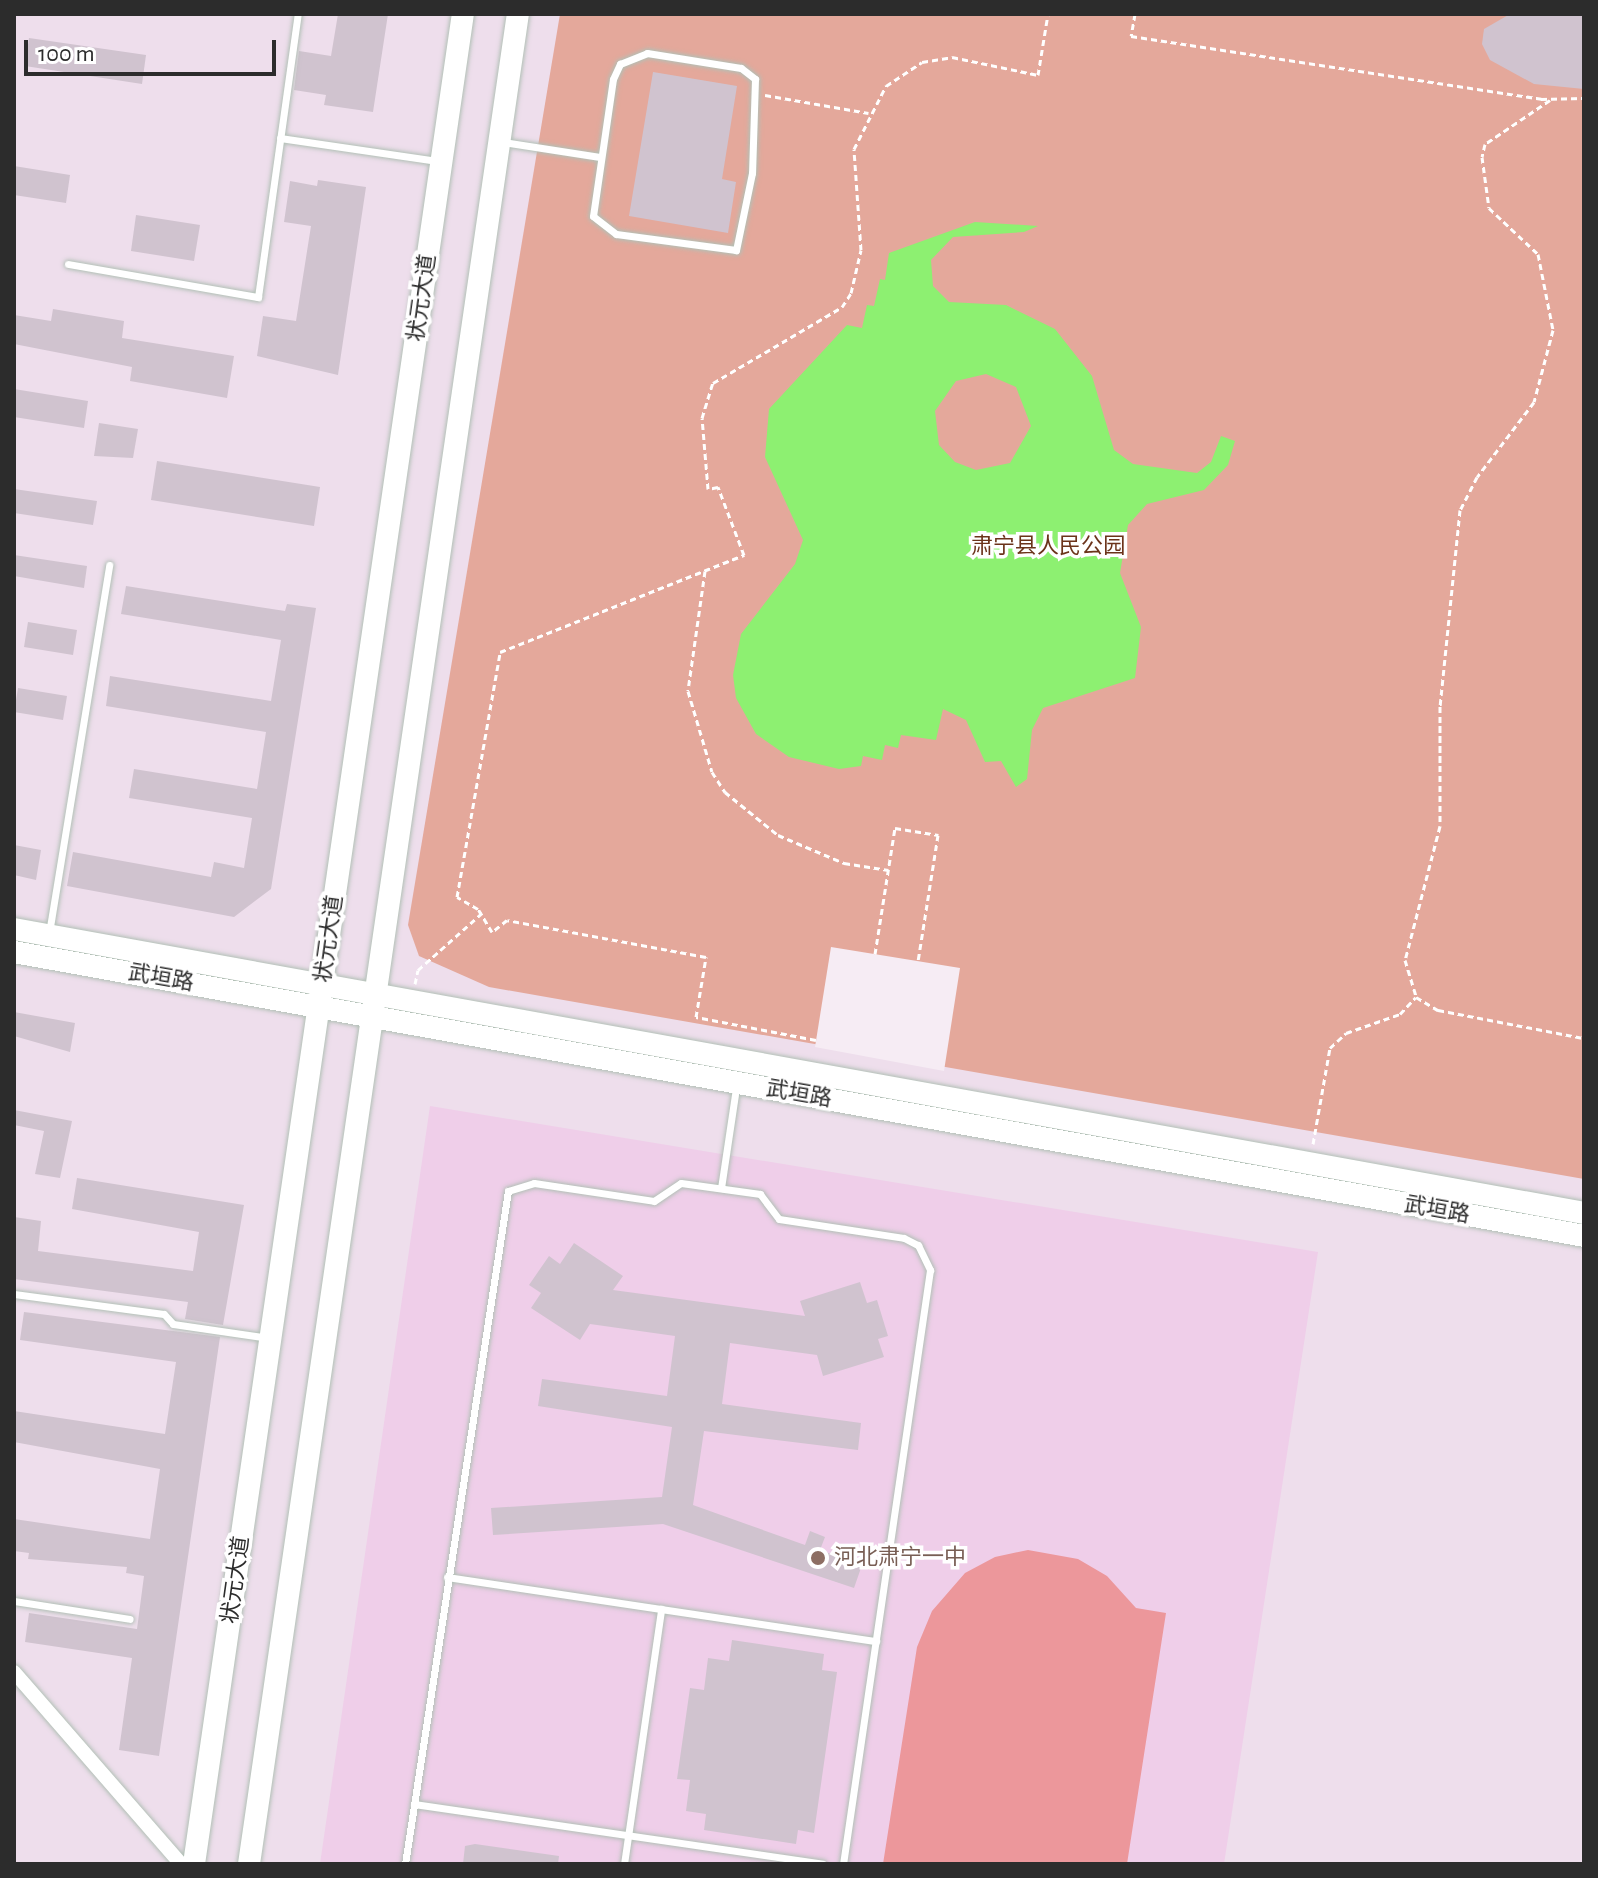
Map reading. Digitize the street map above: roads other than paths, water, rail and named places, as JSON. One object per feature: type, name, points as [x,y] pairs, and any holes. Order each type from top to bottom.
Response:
[{"type":"main road","name":"状元大道","points":[[194,1864],[463,14]]},
{"type":"main road","points":[[249,1864],[518,14]]},
{"type":"main road","name":"武垣路","points":[[14,929],[321,996]]},
{"type":"main road","name":"武垣路","points":[[14,952],[374,1005],[737,1083],[1584,1236]]},
{"type":"main road","name":"武垣路","points":[[374,1005],[412,1001],[1584,1213]]},
{"type":"street","points":[[14,1672],[181,1864]]},
{"type":"lane","points":[[68,264],[258,297],[298,14]]},
{"type":"lane","points":[[647,53],[741,68],[755,79],[752,173],[736,250],[602,227],[593,216],[600,157],[613,79],[632,57],[647,53]]},
{"type":"lane","points":[[280,138],[442,162]]},
{"type":"lane","points":[[500,141],[600,157]]},
{"type":"lane","points":[[49,935],[109,565]]},
{"type":"lane","points":[[721,1188],[737,1083]]},
{"type":"lane","points":[[405,1864],[508,1191],[534,1183],[654,1201],[681,1183],[760,1194],[779,1219],[904,1238],[918,1245],[928,1262],[843,1864]]},
{"type":"lane","points":[[14,1294],[164,1314],[173,1324],[271,1338]]},
{"type":"lane","points":[[447,1577],[876,1641]]},
{"type":"lane","points":[[14,1601],[130,1619]]},
{"type":"lane","points":[[624,1864],[661,1609]]},
{"type":"lane","points":[[414,1804],[823,1864]]},
{"type":"place","name":"河北肃宁一中","points":[[818,1558]]},
{"type":"park label","name":"肃宁县人民公园","points":[[1048,547]]}]
